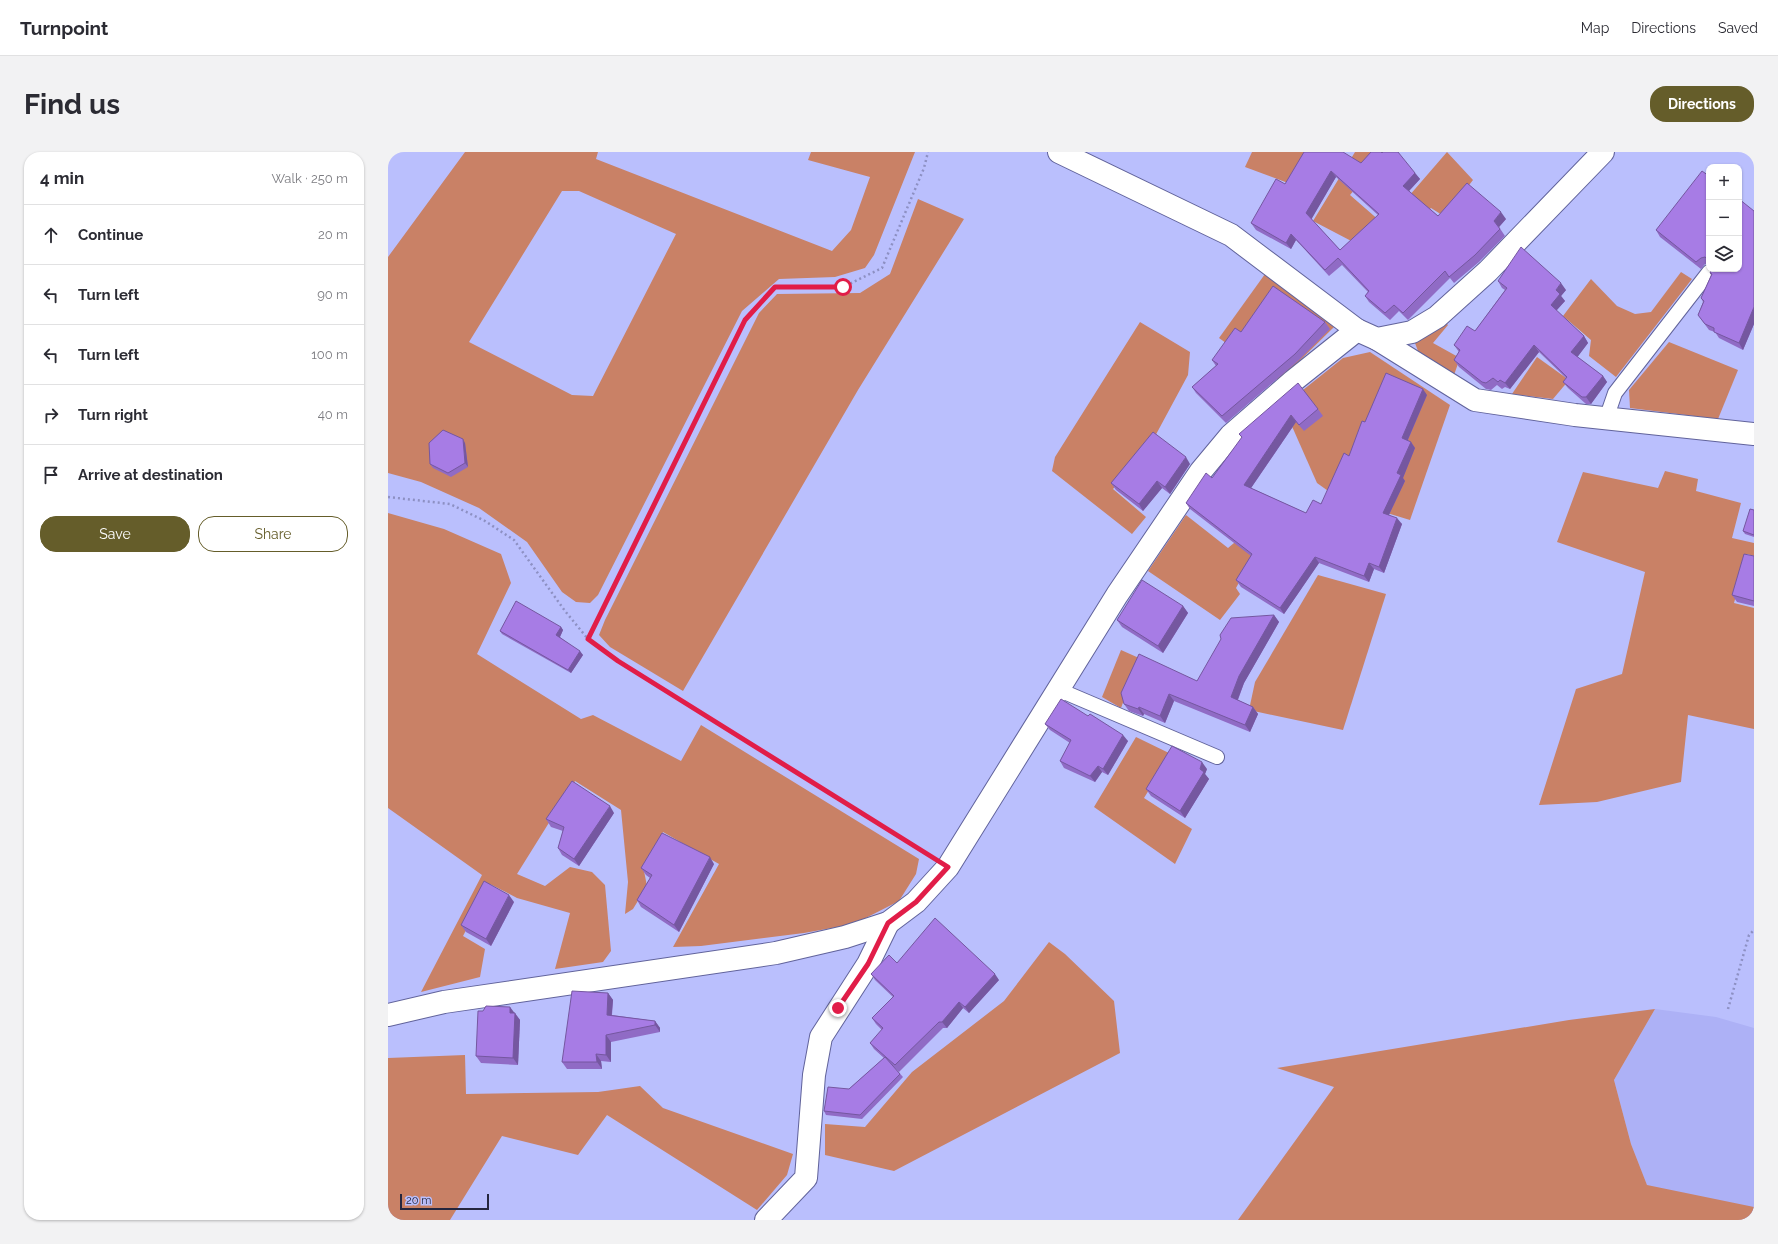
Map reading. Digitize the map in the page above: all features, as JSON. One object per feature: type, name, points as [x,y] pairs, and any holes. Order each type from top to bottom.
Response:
[{"type":"street","points":[[1059,152],[1231,235],[1357,330],[1376,339],[1475,400],[1606,419],[1643,421],[1754,434]]},
{"type":"street","points":[[1376,339],[1412,332],[1437,317],[1488,271],[1603,152]]},
{"type":"street","points":[[388,1014],[444,1002],[776,953],[846,937],[888,923],[916,902],[948,867],[1057,690],[1173,511],[1201,471],[1231,435],[1293,381],[1357,330]]},
{"type":"street","points":[[766,1220],[806,1178],[814,1075],[821,1037],[868,964],[888,923]]},
{"type":"lane","points":[[1606,419],[1615,393],[1709,272]]},
{"type":"lane","points":[[1057,690],[1217,758]]},
{"type":"path","points":[[588,639],[745,320],[775,287],[843,287],[882,268],[924,168],[928,152]]},
{"type":"path","points":[[388,497],[450,504],[485,521],[514,540],[565,611],[588,639],[618,661],[948,867]]},
{"type":"path","points":[[1728,1009],[1749,935],[1754,930]]},
{"type":"shaded area","points":[[465,152],[598,152],[596,159],[832,251],[851,230],[870,177],[808,160],[811,152],[915,152],[874,255],[865,268],[835,277],[779,279],[742,311],[598,595],[590,603],[576,602],[562,592],[527,542],[479,508],[421,482],[388,473],[388,257]],"holes":[[[562,191],[579,191],[676,234],[593,396],[572,395],[469,342]]]},
{"type":"shaded area","points":[[1252,152],[1311,152],[1296,186],[1245,167]]},
{"type":"shaded area","points":[[1355,152],[1379,152],[1360,183],[1350,195],[1381,222],[1357,244],[1313,221]]},
{"type":"shaded area","points":[[1447,152],[1473,180],[1456,202],[1450,220],[1431,208],[1412,225],[1396,211]]},
{"type":"shaded area","points":[[918,199],[964,219],[858,390],[683,691],[610,647],[599,635],[605,620],[759,313],[777,294],[860,293],[890,274]]},
{"type":"shaded area","points":[[1681,272],[1692,279],[1616,377],[1589,356],[1591,340],[1563,316],[1591,279],[1617,306],[1635,314],[1651,312]]},
{"type":"shaded area","points":[[1265,274],[1334,327],[1279,381],[1219,338]]},
{"type":"shaded area","points":[[1444,321],[1448,325],[1433,343],[1460,358],[1454,375],[1418,351],[1415,343]]},
{"type":"shaded area","points":[[1140,322],[1190,352],[1188,375],[1153,440],[1113,489],[1146,517],[1132,534],[1052,471],[1055,457]]},
{"type":"shaded area","points":[[1669,342],[1738,370],[1718,419],[1630,408],[1629,390]]},
{"type":"shaded area","points":[[1370,352],[1450,405],[1410,520],[1338,498],[1317,483],[1283,406],[1343,358]]},
{"type":"shaded area","points":[[1537,357],[1569,380],[1553,399],[1512,394]]},
{"type":"shaded area","points":[[1665,471],[1698,479],[1696,491],[1741,503],[1732,538],[1754,543],[1754,556],[1747,554],[1734,603],[1754,608],[1754,729],[1688,715],[1681,782],[1597,802],[1539,805],[1576,689],[1622,674],[1645,572],[1557,542],[1583,472],[1658,488]]},
{"type":"shaded area","points":[[388,513],[444,529],[501,554],[511,583],[477,654],[581,719],[593,715],[681,761],[701,725],[919,859],[916,874],[899,901],[854,924],[804,933],[701,946],[673,947],[719,864],[663,832],[643,866],[647,886],[633,909],[625,914],[628,882],[621,810],[575,781],[517,874],[545,886],[570,867],[592,872],[605,885],[611,951],[603,962],[555,969],[570,913],[517,898],[490,884],[463,936],[485,949],[480,977],[421,992],[482,875],[388,808]]},
{"type":"shaded area","points":[[1186,515],[1228,548],[1240,538],[1256,551],[1236,588],[1240,594],[1220,620],[1148,571]]},
{"type":"shaded area","points":[[1318,575],[1386,594],[1343,730],[1249,710],[1255,682]]},
{"type":"shaded area","points":[[1121,650],[1139,658],[1121,708],[1102,697]]},
{"type":"shaded area","points":[[1136,737],[1171,754],[1144,798],[1192,829],[1175,864],[1094,807]]},
{"type":"shaded area","points":[[1049,942],[1065,954],[1114,1001],[1120,1053],[894,1171],[825,1155],[825,1124],[865,1127],[912,1072],[1004,1001]]},
{"type":"shaded area","points":[[1655,1009],[1716,1017],[1754,1028],[1754,1220],[1657,1211],[1631,1144],[1614,1080]]},
{"type":"shaded area","points":[[1655,1009],[1614,1080],[1631,1144],[1647,1185],[1754,1207],[1754,1220],[1238,1220],[1334,1087],[1277,1068],[1569,1020]]},
{"type":"shaded area","points":[[465,1055],[466,1094],[598,1092],[640,1086],[663,1108],[793,1154],[787,1175],[757,1210],[607,1115],[578,1155],[502,1136],[450,1220],[388,1220],[388,1058]]},
{"type":"building","points":[[1304,152],[1343,152],[1361,163],[1371,152],[1398,152],[1415,173],[1403,186],[1438,216],[1467,183],[1501,212],[1494,221],[1500,229],[1475,255],[1449,277],[1445,271],[1403,313],[1394,305],[1385,313],[1365,296],[1369,291],[1338,258],[1325,270],[1291,234],[1286,243],[1251,223],[1276,179],[1285,184]],"holes":[[[1331,171],[1379,214],[1340,250],[1306,213]]]},
{"type":"building","points":[[1702,171],[1706,174],[1706,258],[1701,258],[1696,262],[1656,230]]},
{"type":"building","points":[[1742,201],[1754,211],[1754,307],[1739,343],[1714,332],[1714,328],[1705,324],[1698,315],[1704,301],[1701,298],[1712,274],[1710,273],[1742,272]]},
{"type":"building","points":[[1521,247],[1561,283],[1556,290],[1560,294],[1551,305],[1584,336],[1571,352],[1603,376],[1586,397],[1582,397],[1563,382],[1567,377],[1534,345],[1505,383],[1500,380],[1498,382],[1493,378],[1486,383],[1482,382],[1454,360],[1460,350],[1454,345],[1467,326],[1475,331],[1507,288],[1498,281]]},
{"type":"building","points":[[1273,286],[1325,322],[1295,354],[1222,416],[1192,387],[1218,364],[1212,360],[1235,328],[1241,332]]},
{"type":"building","points":[[1386,373],[1423,389],[1402,438],[1411,442],[1397,473],[1401,475],[1383,513],[1397,518],[1379,567],[1369,563],[1364,576],[1315,557],[1280,608],[1236,580],[1252,554],[1186,503],[1206,473],[1212,478],[1242,437],[1239,434],[1298,383],[1318,409],[1299,425],[1291,415],[1244,485],[1306,513],[1313,500],[1321,504],[1344,453],[1349,456],[1362,421],[1365,422]]},
{"type":"building","points":[[443,430],[463,439],[465,463],[448,473],[430,464],[429,443]]},
{"type":"building","points":[[1153,432],[1186,457],[1165,487],[1157,481],[1139,504],[1111,483]]},
{"type":"building","points":[[1750,509],[1754,510],[1754,535],[1743,531]]},
{"type":"building","points":[[1744,554],[1754,556],[1754,601],[1732,595]]},
{"type":"building","points":[[1142,580],[1183,606],[1158,646],[1117,620]]},
{"type":"building","points":[[516,601],[561,627],[556,635],[580,651],[568,670],[500,631]]},
{"type":"building","points":[[1274,615],[1239,676],[1231,697],[1253,707],[1245,725],[1169,694],[1160,716],[1139,707],[1138,709],[1124,704],[1121,693],[1139,654],[1197,681],[1221,639],[1220,635],[1231,618]]},
{"type":"building","points":[[1061,699],[1088,716],[1090,714],[1123,735],[1103,769],[1098,766],[1090,776],[1060,761],[1071,740],[1045,724]]},
{"type":"building","points":[[1172,746],[1202,762],[1200,769],[1204,772],[1180,811],[1146,789]]},
{"type":"building","points":[[572,781],[610,806],[574,859],[558,848],[564,827],[546,819]]},
{"type":"building","points":[[662,833],[710,857],[674,925],[637,900],[652,875],[641,868]]},
{"type":"building","points":[[484,881],[509,895],[486,939],[461,925]]},
{"type":"building","points":[[935,918],[995,974],[965,1007],[959,1002],[942,1022],[939,1022],[895,1065],[870,1043],[883,1028],[872,1018],[894,996],[871,974],[889,955],[897,963]]},
{"type":"building","points":[[572,991],[608,993],[607,1015],[655,1021],[655,1025],[606,1035],[606,1055],[596,1054],[597,1062],[562,1062]]},
{"type":"building","points":[[486,1006],[510,1007],[510,1013],[515,1013],[513,1058],[476,1056],[478,1011],[483,1011]]},
{"type":"building","points":[[885,1057],[900,1074],[860,1115],[824,1111],[828,1087],[849,1089]]},
{"type":"route","points":[[838,1008],[868,964],[888,923],[916,902],[948,867],[618,661],[588,639],[745,320],[775,287],[843,287]]}]
